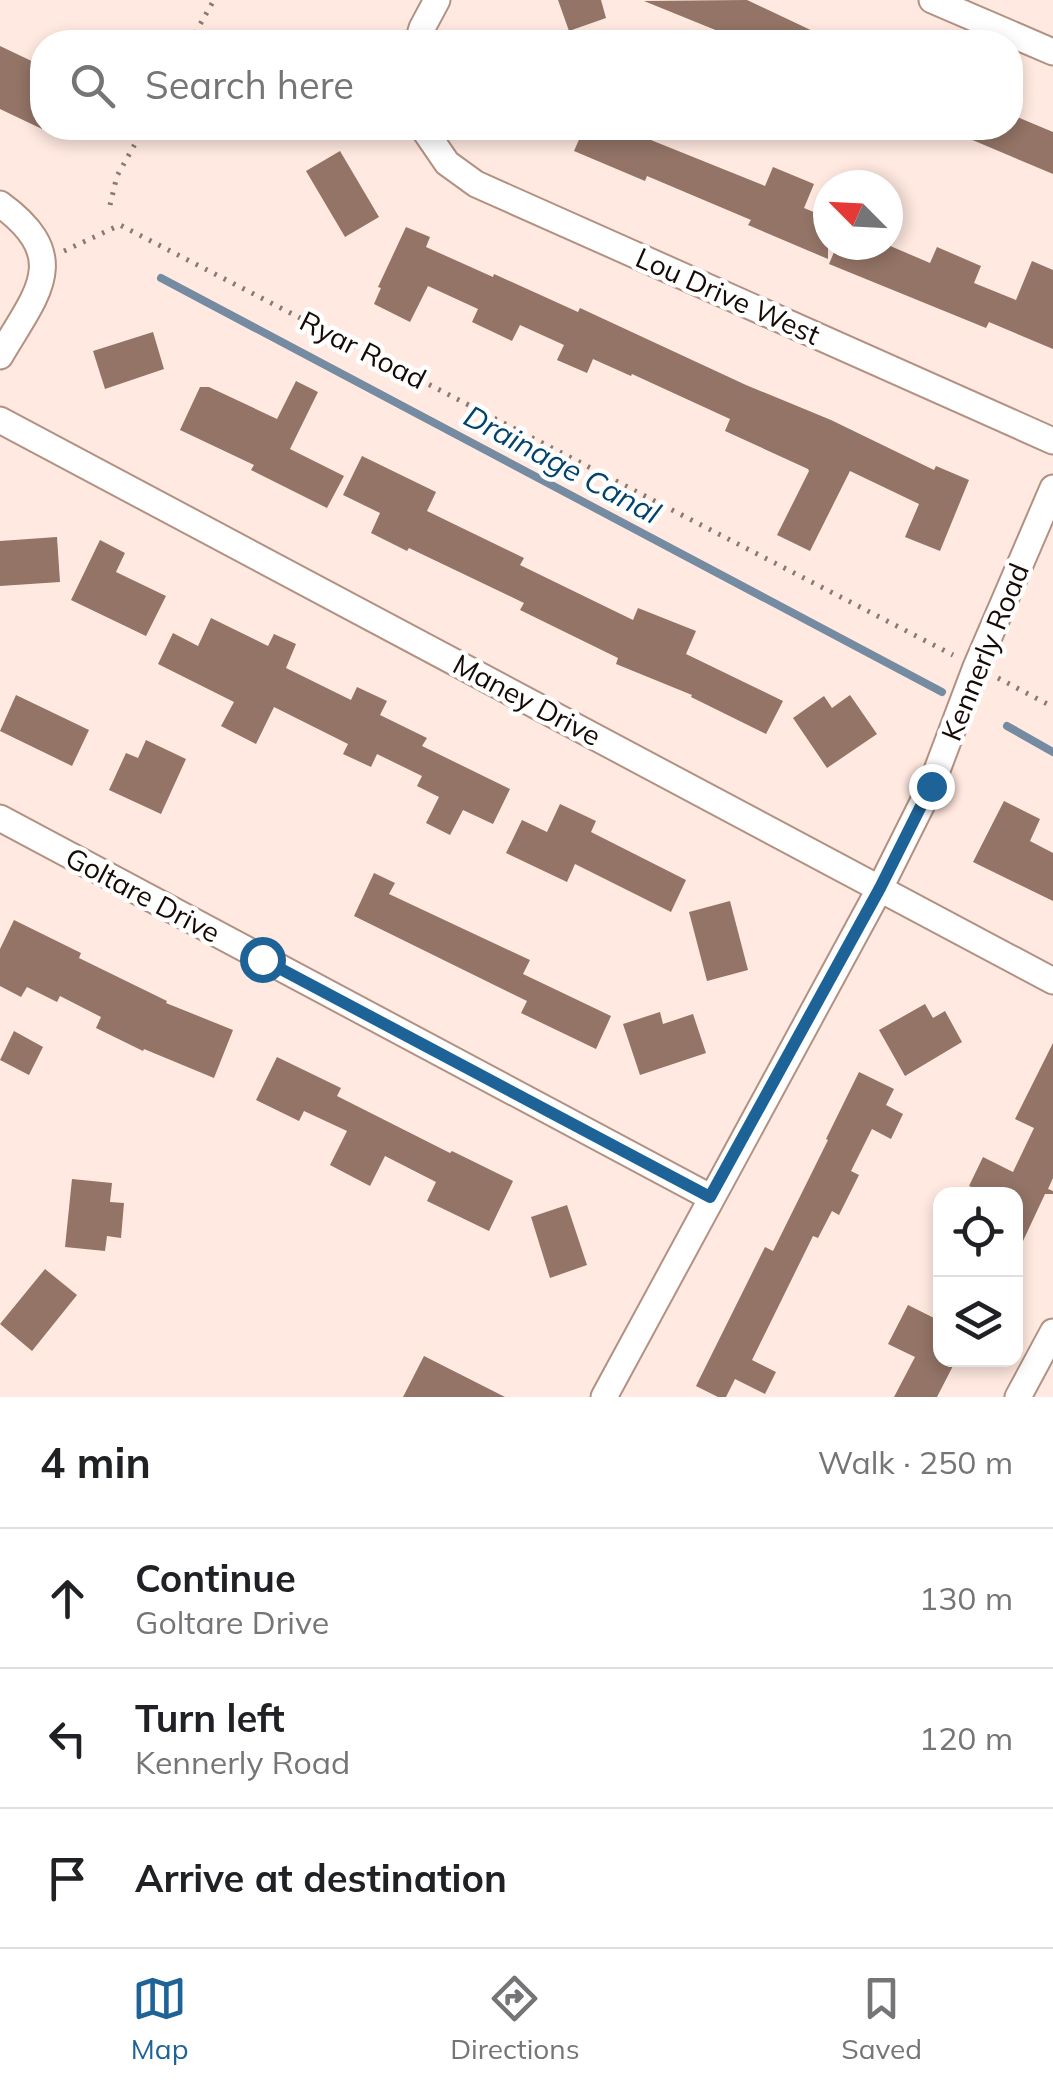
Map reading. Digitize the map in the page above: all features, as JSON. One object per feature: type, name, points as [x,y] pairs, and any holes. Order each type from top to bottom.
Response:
[{"type":"street","points":[[421,30],[437,0]]},
{"type":"street","points":[[932,0],[1002,30]]},
{"type":"street","points":[[1023,39],[1053,52]]},
{"type":"street","name":"Lou Drive West","points":[[430,140],[447,164],[476,184],[1053,441]]},
{"type":"street","points":[[0,204],[32,234],[44,260],[38,292],[0,356]]},
{"type":"street","name":"Maney Drive","points":[[0,420],[1053,981]]},
{"type":"street","name":"Kennerly Road","points":[[604,1397],[880,888],[931,786],[976,667],[1053,488]]},
{"type":"street","name":"Goltare Drive","points":[[0,818],[710,1197]]},
{"type":"street","points":[[1018,1397],[1053,1332]]},
{"type":"path","points":[[197,30],[214,0]]},
{"type":"path","points":[[110,204],[117,176],[137,140]]},
{"type":"path","name":"Ryar Road","points":[[44,260],[120,225],[1053,707]]},
{"type":"building","points":[[558,0],[601,0],[606,18],[569,30]]},
{"type":"building","points":[[747,0],[811,30],[715,30],[644,1]]},
{"type":"building","points":[[0,46],[30,60],[30,123],[0,109]]},
{"type":"building","points":[[1023,119],[1053,132],[1053,174],[972,140],[1023,140]]},
{"type":"building","points":[[579,140],[651,140],[765,186],[773,167],[813,184],[804,208],[813,212],[813,253],[748,225],[751,220],[647,176],[645,181],[574,151]]},
{"type":"building","points":[[340,151],[379,217],[345,237],[306,171]]},
{"type":"building","points":[[406,227],[430,237],[426,247],[578,312],[580,308],[934,470],[936,466],[969,480],[940,551],[905,537],[919,504],[850,471],[810,551],[777,535],[808,469],[725,431],[730,419],[593,359],[587,373],[557,360],[564,345],[520,325],[512,341],[472,322],[478,309],[428,286],[410,322],[374,304]]},
{"type":"building","points":[[937,247],[981,266],[974,283],[1016,300],[1032,261],[1053,270],[1053,349],[989,322],[986,328],[829,264],[831,260],[903,260],[903,251],[930,263]]},
{"type":"building","points":[[153,332],[164,369],[105,389],[93,351]]},
{"type":"building","points":[[296,381],[318,392],[290,449],[344,476],[327,508],[251,470],[254,465],[180,430],[200,387],[209,387],[277,419]]},
{"type":"building","points":[[362,456],[436,492],[427,511],[524,558],[520,565],[633,620],[638,608],[696,631],[686,654],[783,701],[766,734],[692,695],[616,664],[618,658],[520,610],[524,603],[371,533],[380,513],[343,495]]},
{"type":"building","points":[[57,537],[60,582],[0,586],[0,541]]},
{"type":"building","points":[[100,540],[125,553],[116,572],[166,596],[146,636],[71,600]]},
{"type":"building","points":[[211,618],[268,646],[274,634],[296,644],[286,668],[351,700],[357,687],[387,701],[380,715],[427,738],[422,746],[510,789],[493,824],[463,810],[450,835],[426,823],[439,797],[417,786],[422,776],[377,754],[371,767],[343,754],[348,744],[274,707],[256,744],[221,726],[234,702],[158,664],[173,633],[198,646]]},
{"type":"building","points":[[16,695],[89,730],[72,766],[0,731]]},
{"type":"building","points":[[850,695],[877,734],[827,768],[793,718],[824,696],[832,708]]},
{"type":"building","points":[[146,740],[186,759],[161,814],[109,790],[126,753],[138,758]]},
{"type":"building","points":[[1004,801],[1040,819],[1030,841],[1053,853],[1053,901],[973,862]]},
{"type":"building","points":[[560,804],[596,821],[591,832],[686,880],[671,912],[575,864],[567,882],[506,853],[522,820],[547,832]]},
{"type":"building","points":[[374,873],[395,883],[389,894],[530,960],[523,974],[611,1016],[596,1049],[521,1013],[527,1001],[354,916]]},
{"type":"building","points":[[730,901],[748,970],[707,981],[689,912]]},
{"type":"building","points":[[14,920],[81,953],[79,958],[166,1003],[233,1030],[214,1078],[96,1028],[101,1017],[60,996],[57,1002],[27,987],[21,997],[0,986],[0,949]]},
{"type":"building","points":[[925,1004],[933,1018],[945,1011],[962,1042],[905,1076],[879,1030]]},
{"type":"building","points":[[660,1012],[663,1024],[693,1014],[706,1053],[640,1075],[623,1024]]},
{"type":"building","points":[[14,1031],[43,1047],[29,1075],[0,1060]]},
{"type":"building","points":[[1053,1043],[1053,1178],[1048,1189],[1053,1194],[1045,1194],[1023,1241],[1023,1187],[969,1186],[983,1157],[1013,1172],[1034,1128],[1015,1119]]},
{"type":"building","points":[[277,1057],[341,1088],[337,1096],[513,1181],[489,1231],[427,1201],[436,1182],[385,1156],[370,1186],[330,1165],[347,1131],[304,1111],[299,1121],[256,1100]]},
{"type":"building","points":[[859,1072],[894,1089],[886,1105],[903,1114],[891,1139],[872,1129],[851,1171],[859,1175],[839,1215],[832,1211],[818,1238],[813,1236],[752,1360],[776,1372],[765,1394],[735,1379],[726,1397],[718,1397],[696,1386],[765,1247],[773,1251]]},
{"type":"building","points":[[72,1179],[112,1183],[110,1202],[124,1203],[121,1238],[107,1236],[105,1251],[65,1247]]},
{"type":"building","points":[[567,1205],[587,1265],[550,1278],[531,1217]]},
{"type":"building","points":[[45,1269],[77,1295],[32,1351],[0,1324]]},
{"type":"building","points":[[908,1305],[933,1318],[933,1367],[952,1367],[937,1397],[894,1397],[915,1357],[888,1344]]},
{"type":"building","points":[[424,1356],[505,1397],[403,1397]]},
{"type":"waterway","name":"Drainage Canal","points":[[161,278],[942,692]]},
{"type":"waterway","name":"Drainage Canal","points":[[1007,726],[1053,752]]},
{"type":"route","points":[[262,959],[710,1197],[880,888],[931,786]]}]
